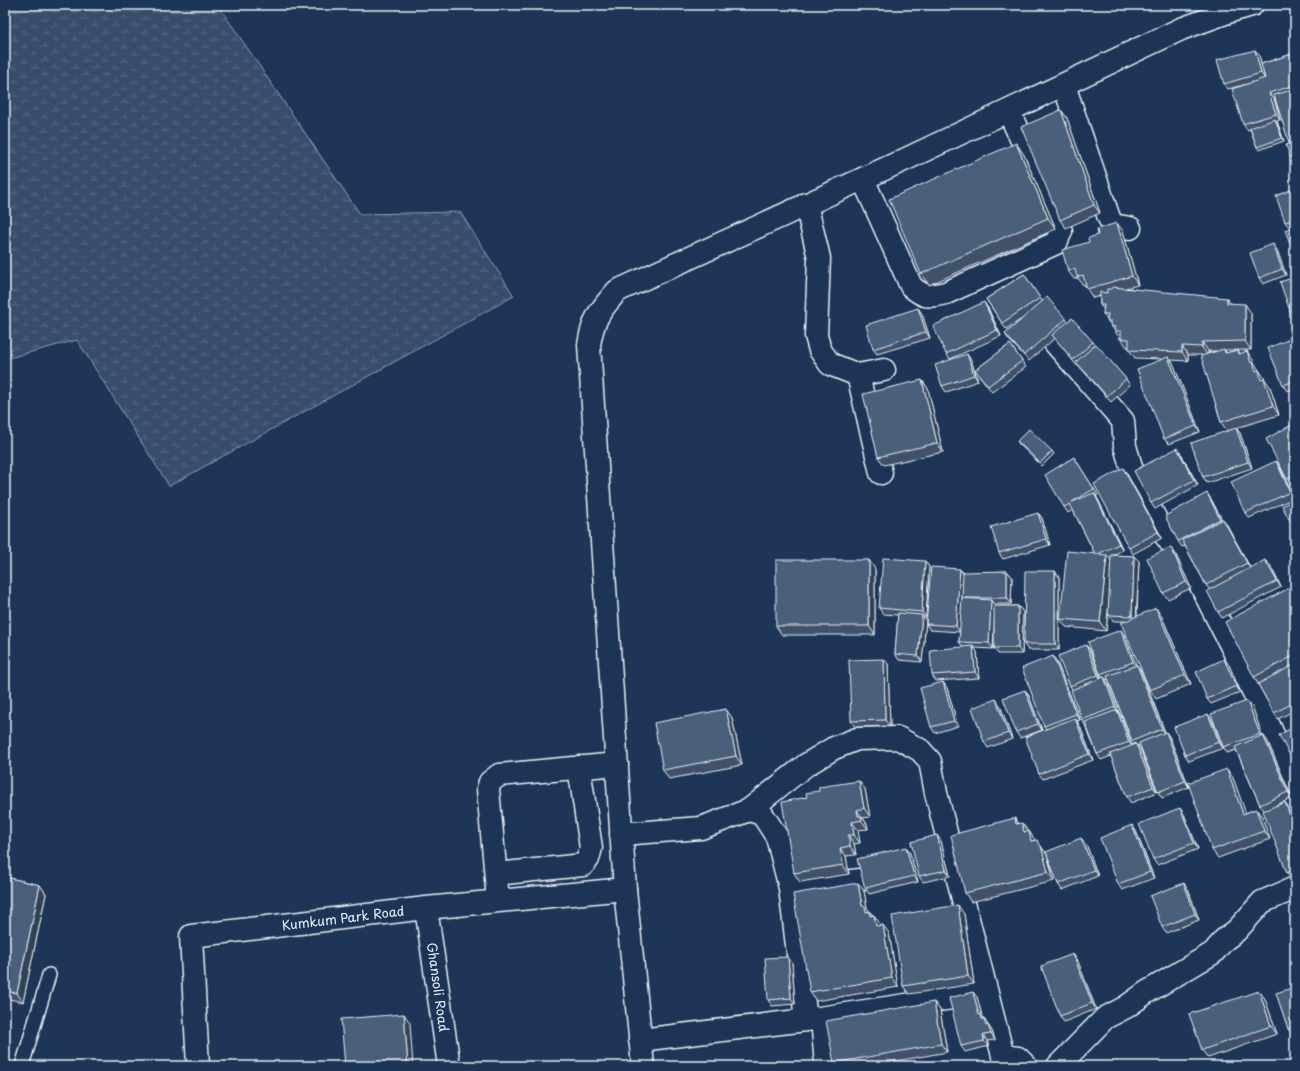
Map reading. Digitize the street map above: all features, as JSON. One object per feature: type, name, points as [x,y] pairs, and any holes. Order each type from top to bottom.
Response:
[{"type":"street","points":[[643,1066],[625,889],[589,345],[591,330],[599,311],[617,291],[1009,112],[1181,29],[1252,5]]},
{"type":"street","points":[[1064,85],[1109,218],[1113,225],[1130,228]]},
{"type":"street","points":[[863,179],[911,286],[919,293],[930,297],[946,293],[1056,243],[1061,231],[1058,220],[1009,112]]},
{"type":"street","points":[[806,204],[819,258],[816,336],[820,350],[830,364],[858,375],[884,370]]},
{"type":"street","points":[[1055,343],[1123,421],[1125,446],[1135,480],[1162,531],[1196,576],[1242,667],[1295,782]]},
{"type":"street","points":[[858,375],[881,474]]},
{"type":"street","points":[[621,834],[700,828],[748,810],[806,765],[834,748],[857,740],[898,738],[920,750],[930,761],[936,793],[1003,1056],[1018,1058],[1026,1066]]},
{"type":"street","points":[[498,901],[488,789],[493,779],[499,775],[617,764]]},
{"type":"street","points":[[496,874],[583,865],[588,859],[591,848],[579,767]]},
{"type":"street","points":[[748,810],[762,814],[777,837],[790,888],[814,1019],[826,1066]]},
{"type":"street","points":[[790,888],[860,880]]},
{"type":"street","points":[[1058,1066],[1105,1018],[1126,1007],[1147,992],[1213,953],[1262,902],[1295,888]]},
{"type":"street","name":"Kumkum Park Road","points":[[198,1066],[191,936],[426,908],[625,889]]},
{"type":"street","name":"Ghansoli Road","points":[[426,908],[449,1066]]},
{"type":"street","points":[[640,1040],[814,1019],[987,993]]},
{"type":"lane","points":[[22,1066],[49,975]]},
{"type":"green space","points":[[5,5],[218,5],[360,214],[460,212],[514,296],[169,486],[77,340],[5,359]]},
{"type":"building","points":[[1255,50],[1261,73],[1224,84],[1217,60]]},
{"type":"building","points":[[1295,53],[1295,85],[1269,93],[1276,114],[1243,124],[1232,89],[1265,78],[1261,64]]},
{"type":"building","points":[[1295,89],[1295,141],[1289,143],[1274,95]]},
{"type":"building","points":[[1061,110],[1094,205],[1060,220],[1021,127]]},
{"type":"building","points":[[1275,119],[1282,138],[1257,147],[1250,128]]},
{"type":"building","points":[[1295,142],[1295,171],[1286,145]]},
{"type":"building","points":[[1016,143],[1048,218],[921,274],[889,199]]},
{"type":"building","points":[[1295,188],[1295,219],[1285,222],[1276,196]]},
{"type":"building","points":[[1117,223],[1132,276],[1087,289],[1083,275],[1077,277],[1075,269],[1068,271],[1062,250],[1089,242],[1088,238],[1098,235],[1097,229]]},
{"type":"building","points":[[1295,226],[1295,256],[1285,230]]},
{"type":"building","points":[[1273,244],[1282,269],[1259,278],[1250,253]]},
{"type":"building","points":[[1024,274],[1040,298],[1002,323],[986,299]]},
{"type":"building","points":[[1295,277],[1295,309],[1290,311],[1280,282]]},
{"type":"building","points":[[1112,287],[1227,298],[1227,303],[1245,304],[1245,341],[1202,342],[1202,347],[1182,346],[1182,352],[1129,350],[1129,339],[1121,339],[1121,331],[1115,331],[1115,327],[1111,326],[1111,321],[1107,321],[1108,314],[1103,314],[1104,305],[1100,305],[1100,292],[1107,293],[1107,289],[1112,289]]},
{"type":"building","points":[[1047,297],[1066,319],[1024,355],[1005,334]]},
{"type":"building","points":[[984,302],[997,330],[946,354],[933,326]]},
{"type":"building","points":[[918,308],[926,332],[873,349],[866,325]]},
{"type":"building","points":[[1072,318],[1093,342],[1073,360],[1052,335]]},
{"type":"building","points":[[1295,337],[1295,381],[1283,385],[1268,348]]},
{"type":"building","points":[[1010,344],[1022,361],[988,386],[975,370]]},
{"type":"building","points":[[1096,344],[1126,379],[1107,396],[1076,362]]},
{"type":"building","points":[[1224,349],[1225,353],[1238,350],[1239,354],[1247,351],[1251,363],[1253,362],[1256,371],[1259,370],[1261,380],[1264,379],[1273,406],[1221,422],[1201,356]]},
{"type":"building","points":[[967,354],[974,375],[942,386],[935,365]]},
{"type":"building","points":[[1168,357],[1196,426],[1164,439],[1137,369]]},
{"type":"building","points":[[922,380],[937,443],[878,457],[863,394]]},
{"type":"building","points":[[1295,423],[1295,475],[1287,479],[1266,439]]},
{"type":"building","points":[[1236,428],[1248,462],[1203,477],[1191,443]]},
{"type":"building","points":[[1029,429],[1052,451],[1040,463],[1017,441]]},
{"type":"building","points":[[1177,448],[1194,480],[1151,503],[1134,471]]},
{"type":"building","points":[[1074,457],[1094,489],[1072,502],[1094,493],[1119,544],[1098,554],[1095,554],[1070,504],[1064,507],[1045,475]]},
{"type":"building","points":[[1276,461],[1290,492],[1245,513],[1231,482]]},
{"type":"building","points":[[1123,468],[1158,532],[1129,548],[1094,484]]},
{"type":"building","points":[[1207,493],[1220,519],[1178,541],[1165,516]]},
{"type":"building","points":[[1295,499],[1295,530],[1282,506]]},
{"type":"building","points":[[1038,513],[1046,539],[999,553],[991,527]]},
{"type":"building","points":[[1223,519],[1247,563],[1206,585],[1182,540]]},
{"type":"building","points":[[1295,537],[1295,544],[1292,538]]},
{"type":"building","points":[[1171,547],[1186,582],[1163,593],[1147,558]]},
{"type":"building","points":[[1067,551],[1107,555],[1100,622],[1060,619]]},
{"type":"building","points":[[1111,555],[1134,556],[1132,616],[1108,615]]},
{"type":"building","points":[[883,558],[925,561],[922,612],[879,608]]},
{"type":"building","points":[[776,560],[869,560],[869,626],[776,626]]},
{"type":"building","points":[[1265,560],[1277,581],[1218,612],[1207,591]]},
{"type":"building","points":[[931,567],[960,569],[956,626],[926,624]]},
{"type":"building","points":[[1007,571],[1007,598],[962,598],[963,572]]},
{"type":"building","points":[[1025,571],[1055,571],[1055,644],[1024,644]]},
{"type":"building","points":[[1293,586],[1295,590],[1295,655],[1254,677],[1225,622]]},
{"type":"building","points":[[962,598],[991,600],[989,643],[959,642]]},
{"type":"building","points":[[994,606],[1018,606],[1018,648],[994,648]]},
{"type":"building","points":[[1156,608],[1185,675],[1150,690],[1121,623]]},
{"type":"building","points":[[898,613],[922,615],[918,656],[895,654]]},
{"type":"building","points":[[1121,630],[1133,662],[1100,674],[1088,642]]},
{"type":"building","points":[[1086,645],[1098,675],[1070,686],[1058,656]]},
{"type":"building","points":[[973,646],[975,672],[932,675],[930,650]]},
{"type":"building","points":[[1053,656],[1076,714],[1044,726],[1022,668]]},
{"type":"building","points":[[884,659],[885,720],[851,721],[849,660]]},
{"type":"building","points":[[1224,659],[1236,686],[1207,699],[1196,672]]},
{"type":"building","points":[[1295,664],[1295,702],[1274,713],[1258,684]]},
{"type":"building","points":[[1137,665],[1162,729],[1132,741],[1107,676]]},
{"type":"building","points":[[1104,677],[1115,707],[1082,720],[1071,690]]},
{"type":"building","points":[[943,682],[954,721],[931,727],[920,688]]},
{"type":"building","points":[[1025,690],[1038,724],[1016,732],[1003,698]]},
{"type":"building","points":[[996,699],[1008,733],[984,742],[972,708]]},
{"type":"building","points":[[1247,701],[1260,734],[1223,747],[1211,714]]},
{"type":"building","points":[[726,709],[736,756],[663,770],[654,723]]},
{"type":"building","points":[[1117,710],[1129,742],[1097,754],[1085,722]]},
{"type":"building","points":[[1208,714],[1219,742],[1185,755],[1174,727]]},
{"type":"building","points":[[1075,718],[1089,754],[1039,774],[1025,737]]},
{"type":"building","points":[[1295,726],[1295,763],[1294,763],[1279,735]]},
{"type":"building","points":[[1166,732],[1185,781],[1158,792],[1139,743]]},
{"type":"building","points":[[1263,735],[1288,792],[1260,805],[1235,747]]},
{"type":"building","points":[[1136,744],[1153,787],[1127,797],[1110,754]]},
{"type":"building","points":[[1227,769],[1243,814],[1256,809],[1264,831],[1212,850],[1188,783]]},
{"type":"building","points":[[859,781],[864,808],[857,810],[858,816],[861,816],[862,820],[852,822],[854,835],[848,835],[850,846],[840,848],[843,865],[794,873],[782,802],[807,797],[806,793],[819,791],[819,787]]},
{"type":"building","points":[[1285,802],[1295,829],[1295,869],[1287,873],[1263,811]]},
{"type":"building","points":[[1180,808],[1194,843],[1153,859],[1139,824]]},
{"type":"building","points":[[1015,818],[1016,824],[1022,823],[1024,832],[1029,831],[1031,841],[1037,840],[1041,846],[1048,872],[965,893],[951,835]]},
{"type":"building","points":[[1132,825],[1150,872],[1118,884],[1100,838]]},
{"type":"building","points":[[937,835],[946,870],[919,876],[911,842]]},
{"type":"building","points":[[1081,838],[1094,870],[1058,884],[1046,852]]},
{"type":"building","points":[[906,847],[914,876],[865,888],[857,859]]},
{"type":"building","points":[[5,877],[40,885],[17,993],[5,991]]},
{"type":"building","points":[[858,883],[862,906],[865,906],[866,912],[869,911],[870,916],[874,915],[876,926],[883,925],[892,978],[810,992],[793,894]]},
{"type":"building","points":[[1184,883],[1195,914],[1162,927],[1150,896]]},
{"type":"building","points":[[958,905],[968,976],[903,986],[892,916]]},
{"type":"building","points":[[1073,954],[1092,1003],[1060,1016],[1041,966]]},
{"type":"building","points":[[788,957],[791,998],[768,1000],[765,958]]},
{"type":"building","points":[[1295,987],[1295,1027],[1288,1029],[1276,993]]},
{"type":"building","points":[[1259,991],[1271,1026],[1202,1050],[1189,1014]]},
{"type":"building","points":[[973,992],[979,1015],[981,1014],[986,1026],[988,1025],[991,1034],[983,1035],[984,1041],[961,1046],[949,998]]},
{"type":"building","points":[[934,1002],[941,1044],[834,1063],[826,1021]]},
{"type":"building","points":[[404,1014],[408,1066],[345,1066],[341,1019]]}]
